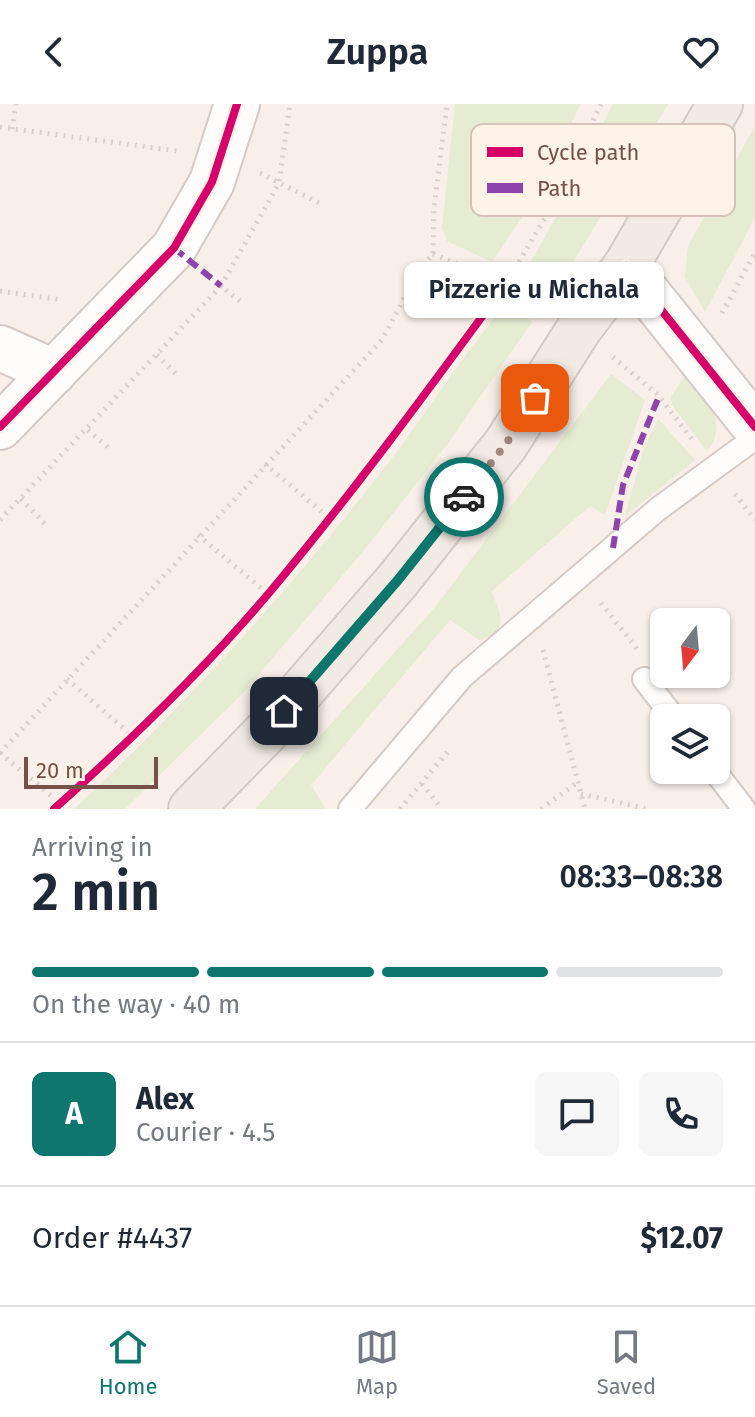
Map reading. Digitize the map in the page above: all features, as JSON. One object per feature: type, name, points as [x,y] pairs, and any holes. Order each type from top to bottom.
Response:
[{"type":"main road","points":[[708,124],[720,104]]},
{"type":"main road","points":[[191,809],[265,733],[408,568],[506,444],[579,329],[626,266],[655,216]]},
{"type":"street","points":[[0,427],[174,248],[202,204],[221,161],[237,104]]},
{"type":"street","points":[[626,266],[755,427]]},
{"type":"street","points":[[0,348],[54,372]]},
{"type":"lane","points":[[350,809],[462,677],[658,509],[755,438]]},
{"type":"lane","points":[[644,679],[663,704]]},
{"type":"lane","points":[[725,784],[744,809]]},
{"type":"path","points":[[12,129],[16,104]]},
{"type":"path","points":[[0,520],[221,286],[279,183],[290,104]]},
{"type":"path","points":[[60,803],[0,753],[198,535],[382,340],[420,268],[433,254],[434,207],[447,104]]},
{"type":"path","points":[[591,124],[601,104]]},
{"type":"path","points":[[0,127],[186,152],[221,161]]},
{"type":"path","points":[[279,183],[323,205]]},
{"type":"path","points":[[54,809],[206,663],[268,594],[506,284],[546,216]]},
{"type":"path","points":[[433,254],[506,284]]},
{"type":"path","points":[[221,286],[241,302]]},
{"type":"path","points":[[157,355],[177,375]]},
{"type":"path","points":[[88,430],[109,448]]},
{"type":"path","points":[[265,464],[329,518]]},
{"type":"path","points":[[21,499],[46,525]]},
{"type":"path","points":[[198,535],[268,594]]},
{"type":"path","points":[[600,602],[652,669],[644,679]]},
{"type":"path","points":[[533,659],[543,649],[585,809]]},
{"type":"path","points":[[67,679],[131,735]]},
{"type":"path","points":[[400,809],[451,748]]},
{"type":"path","points":[[541,809],[578,782]]},
{"type":"path","points":[[422,784],[442,809]]},
{"type":"path","points":[[581,794],[648,809]]},
{"type":"green space","points":[[455,104],[581,104],[571,124],[471,124],[471,216],[523,216],[492,262],[447,241],[442,228]]},
{"type":"green space","points":[[613,104],[668,104],[656,124],[603,124]]},
{"type":"green space","points":[[755,126],[755,218],[705,312],[685,277],[688,246],[705,216],[735,216],[735,162]]},
{"type":"green space","points":[[557,216],[601,216],[569,269],[571,293],[560,301],[532,286],[527,268]]},
{"type":"green space","points":[[506,304],[532,322],[446,446],[365,549],[245,691],[125,809],[74,809],[197,686],[313,556],[386,466],[474,343]]},
{"type":"green space","points":[[611,374],[645,400],[605,515],[590,506],[491,592],[500,621],[499,627],[489,637],[479,640],[450,620],[311,785],[326,809],[255,809],[436,606]]},
{"type":"green space","points":[[684,377],[702,389],[714,409],[716,431],[707,451],[672,405],[671,397]]},
{"type":"green space","points":[[658,419],[695,460],[625,516],[644,448]]},
{"type":"marked path","points":[[174,248],[221,286]]},
{"type":"marked path","points":[[613,548],[623,485],[659,396]]},
{"type":"cycle path","points":[[0,427],[174,248],[212,182],[237,104]]},
{"type":"cycle path","points":[[626,266],[755,427]]},
{"type":"cycle path","points":[[54,809],[165,705],[269,593],[360,479],[506,284]]},
{"type":"way so far","points":[[464,497],[506,444],[535,398]]},
{"type":"place","name":"Pizzerie u Michala","points":[[535,398]]},
{"type":"route","points":[[284,711],[398,580],[464,497]]}]
